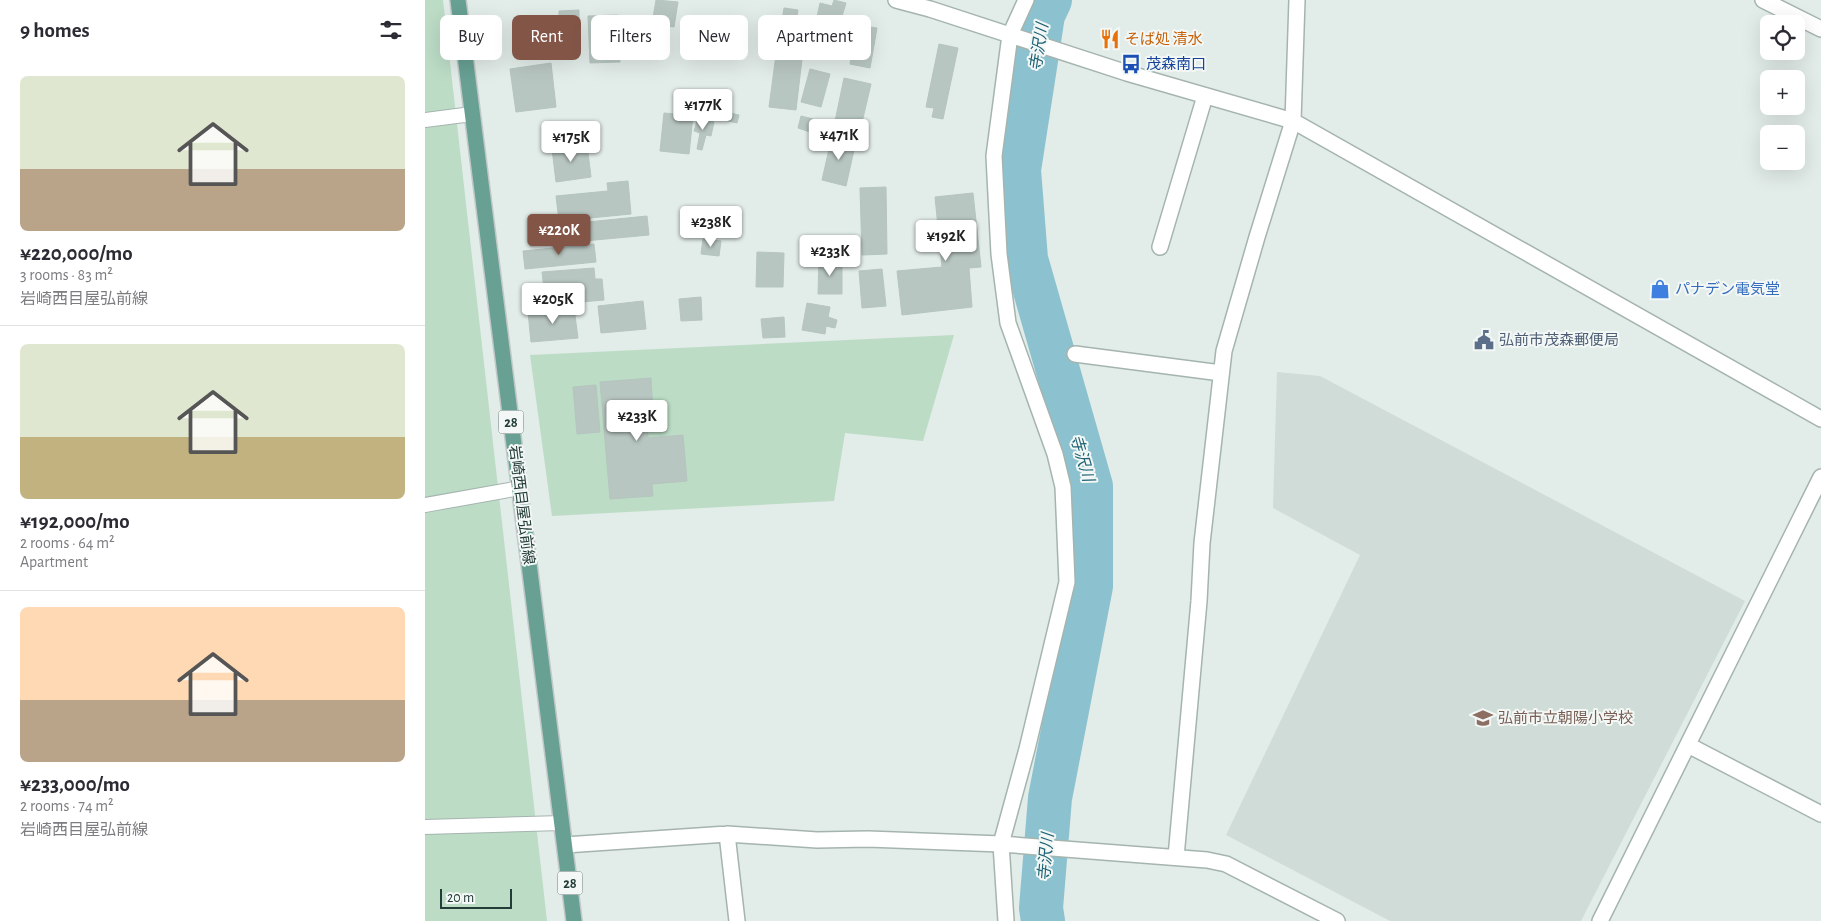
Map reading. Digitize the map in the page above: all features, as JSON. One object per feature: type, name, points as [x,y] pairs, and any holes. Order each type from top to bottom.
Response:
[{"type":"main road","name":"岩崎西目屋弘前線","points":[[458,0],[574,921]]},
{"type":"street","points":[[896,0],[930,4],[1057,51],[1293,121],[1821,419]]},
{"type":"street","points":[[1006,921],[1008,845],[1027,749],[1067,582],[1063,488],[1055,454],[1008,323],[999,254],[994,156],[1015,37],[1025,0]]},
{"type":"street","points":[[1176,857],[1199,601],[1202,543],[1224,351],[1293,121],[1297,0]]},
{"type":"street","points":[[1763,0],[1821,29]]},
{"type":"street","points":[[1160,247],[1205,96]]},
{"type":"street","points":[[1075,354],[1221,374]]},
{"type":"street","points":[[1601,921],[1821,477]]},
{"type":"street","points":[[1688,745],[1821,814]]},
{"type":"street","points":[[727,834],[737,921]]},
{"type":"street","points":[[565,845],[727,834],[817,840],[868,839],[1008,845],[1207,860],[1226,864],[1337,921]]},
{"type":"lane","points":[[425,120],[472,114]]},
{"type":"lane","points":[[425,505],[520,488]]},
{"type":"lane","points":[[425,827],[562,823]]},
{"type":"shaded area","name":"弘前市立朝陽小学校","points":[[1277,372],[1320,376],[1745,601],[1581,921],[1390,921],[1226,835],[1360,555],[1273,508]]},
{"type":"green space","points":[[425,0],[443,0],[445,15],[440,15],[440,60],[450,60],[547,921],[425,921]]},
{"type":"green space","points":[[954,335],[923,441],[845,433],[834,501],[552,516],[530,355]]},
{"type":"building","points":[[656,0],[678,2],[674,27],[670,26],[670,15],[654,15]]},
{"type":"building","points":[[834,0],[846,3],[842,15],[817,15],[820,3],[832,6]]},
{"type":"building","points":[[784,8],[798,10],[797,15],[783,15]]},
{"type":"building","points":[[579,10],[579,15],[559,15],[559,11]]},
{"type":"building","points":[[588,16],[591,16],[591,60],[620,60],[620,62],[590,63]]},
{"type":"building","points":[[871,27],[877,28],[870,68],[850,64],[851,60],[871,60]]},
{"type":"building","points":[[939,44],[958,48],[943,119],[932,117],[934,108],[926,107]]},
{"type":"building","points":[[775,60],[802,60],[796,110],[769,107]]},
{"type":"building","points":[[551,63],[556,107],[516,112],[510,69]]},
{"type":"building","points":[[810,69],[830,74],[821,107],[801,102]]},
{"type":"building","points":[[844,78],[871,84],[860,131],[834,126]]},
{"type":"building","points":[[717,110],[739,115],[737,123],[715,118]]},
{"type":"building","points":[[664,113],[693,116],[689,154],[660,151]]},
{"type":"building","points":[[801,116],[813,119],[810,132],[798,128]]},
{"type":"building","points":[[698,118],[714,122],[711,136],[706,135],[702,150],[697,149],[700,133],[694,131]]},
{"type":"building","points":[[832,136],[856,141],[846,186],[822,180]]},
{"type":"building","points":[[587,145],[591,177],[556,182],[552,149]]},
{"type":"building","points":[[628,181],[631,214],[559,221],[556,196],[608,191],[607,183]]},
{"type":"building","points":[[886,187],[887,254],[862,255],[860,188]]},
{"type":"building","points":[[973,193],[981,267],[969,268],[972,307],[902,315],[897,271],[942,267],[935,197]]},
{"type":"building","points":[[647,216],[649,235],[530,246],[528,228]]},
{"type":"building","points":[[703,239],[721,241],[719,256],[701,254]]},
{"type":"building","points":[[594,244],[596,262],[525,269],[523,251]]},
{"type":"building","points":[[757,252],[784,253],[783,287],[756,287]]},
{"type":"building","points":[[819,260],[842,260],[842,294],[818,294]]},
{"type":"building","points":[[594,268],[595,279],[602,279],[604,300],[581,302],[580,293],[545,297],[542,272]]},
{"type":"building","points":[[882,269],[886,306],[862,308],[859,271]]},
{"type":"building","points":[[701,297],[702,320],[681,321],[679,299]]},
{"type":"building","points":[[643,301],[646,329],[601,333],[598,306]]},
{"type":"building","points":[[807,303],[830,307],[828,317],[837,320],[835,328],[826,326],[825,334],[802,330]]},
{"type":"building","points":[[574,308],[578,338],[531,342],[528,312]]},
{"type":"building","points":[[784,317],[785,337],[763,338],[761,319]]},
{"type":"building","points":[[651,378],[653,412],[646,413],[648,438],[683,435],[687,481],[652,484],[653,496],[610,499],[600,382]]},
{"type":"building","points":[[596,385],[600,432],[577,434],[573,387]]},
{"type":"waterway","name":"寺沢川","points":[[1043,921],[1041,908],[1050,798],[1091,586],[1091,486],[1026,259],[1019,170],[1043,15],[1050,0]]},
{"type":"place","name":"そば処 清水","points":[[1110,39]]},
{"type":"place","name":"茂森南口","points":[[1131,64]]},
{"type":"place","name":"パナデン電気堂","points":[[1660,289]]},
{"type":"place","name":"弘前市茂森郵便局","points":[[1484,340]]},
{"type":"place","name":"弘前市立朝陽小学校","points":[[1483,718]]}]
